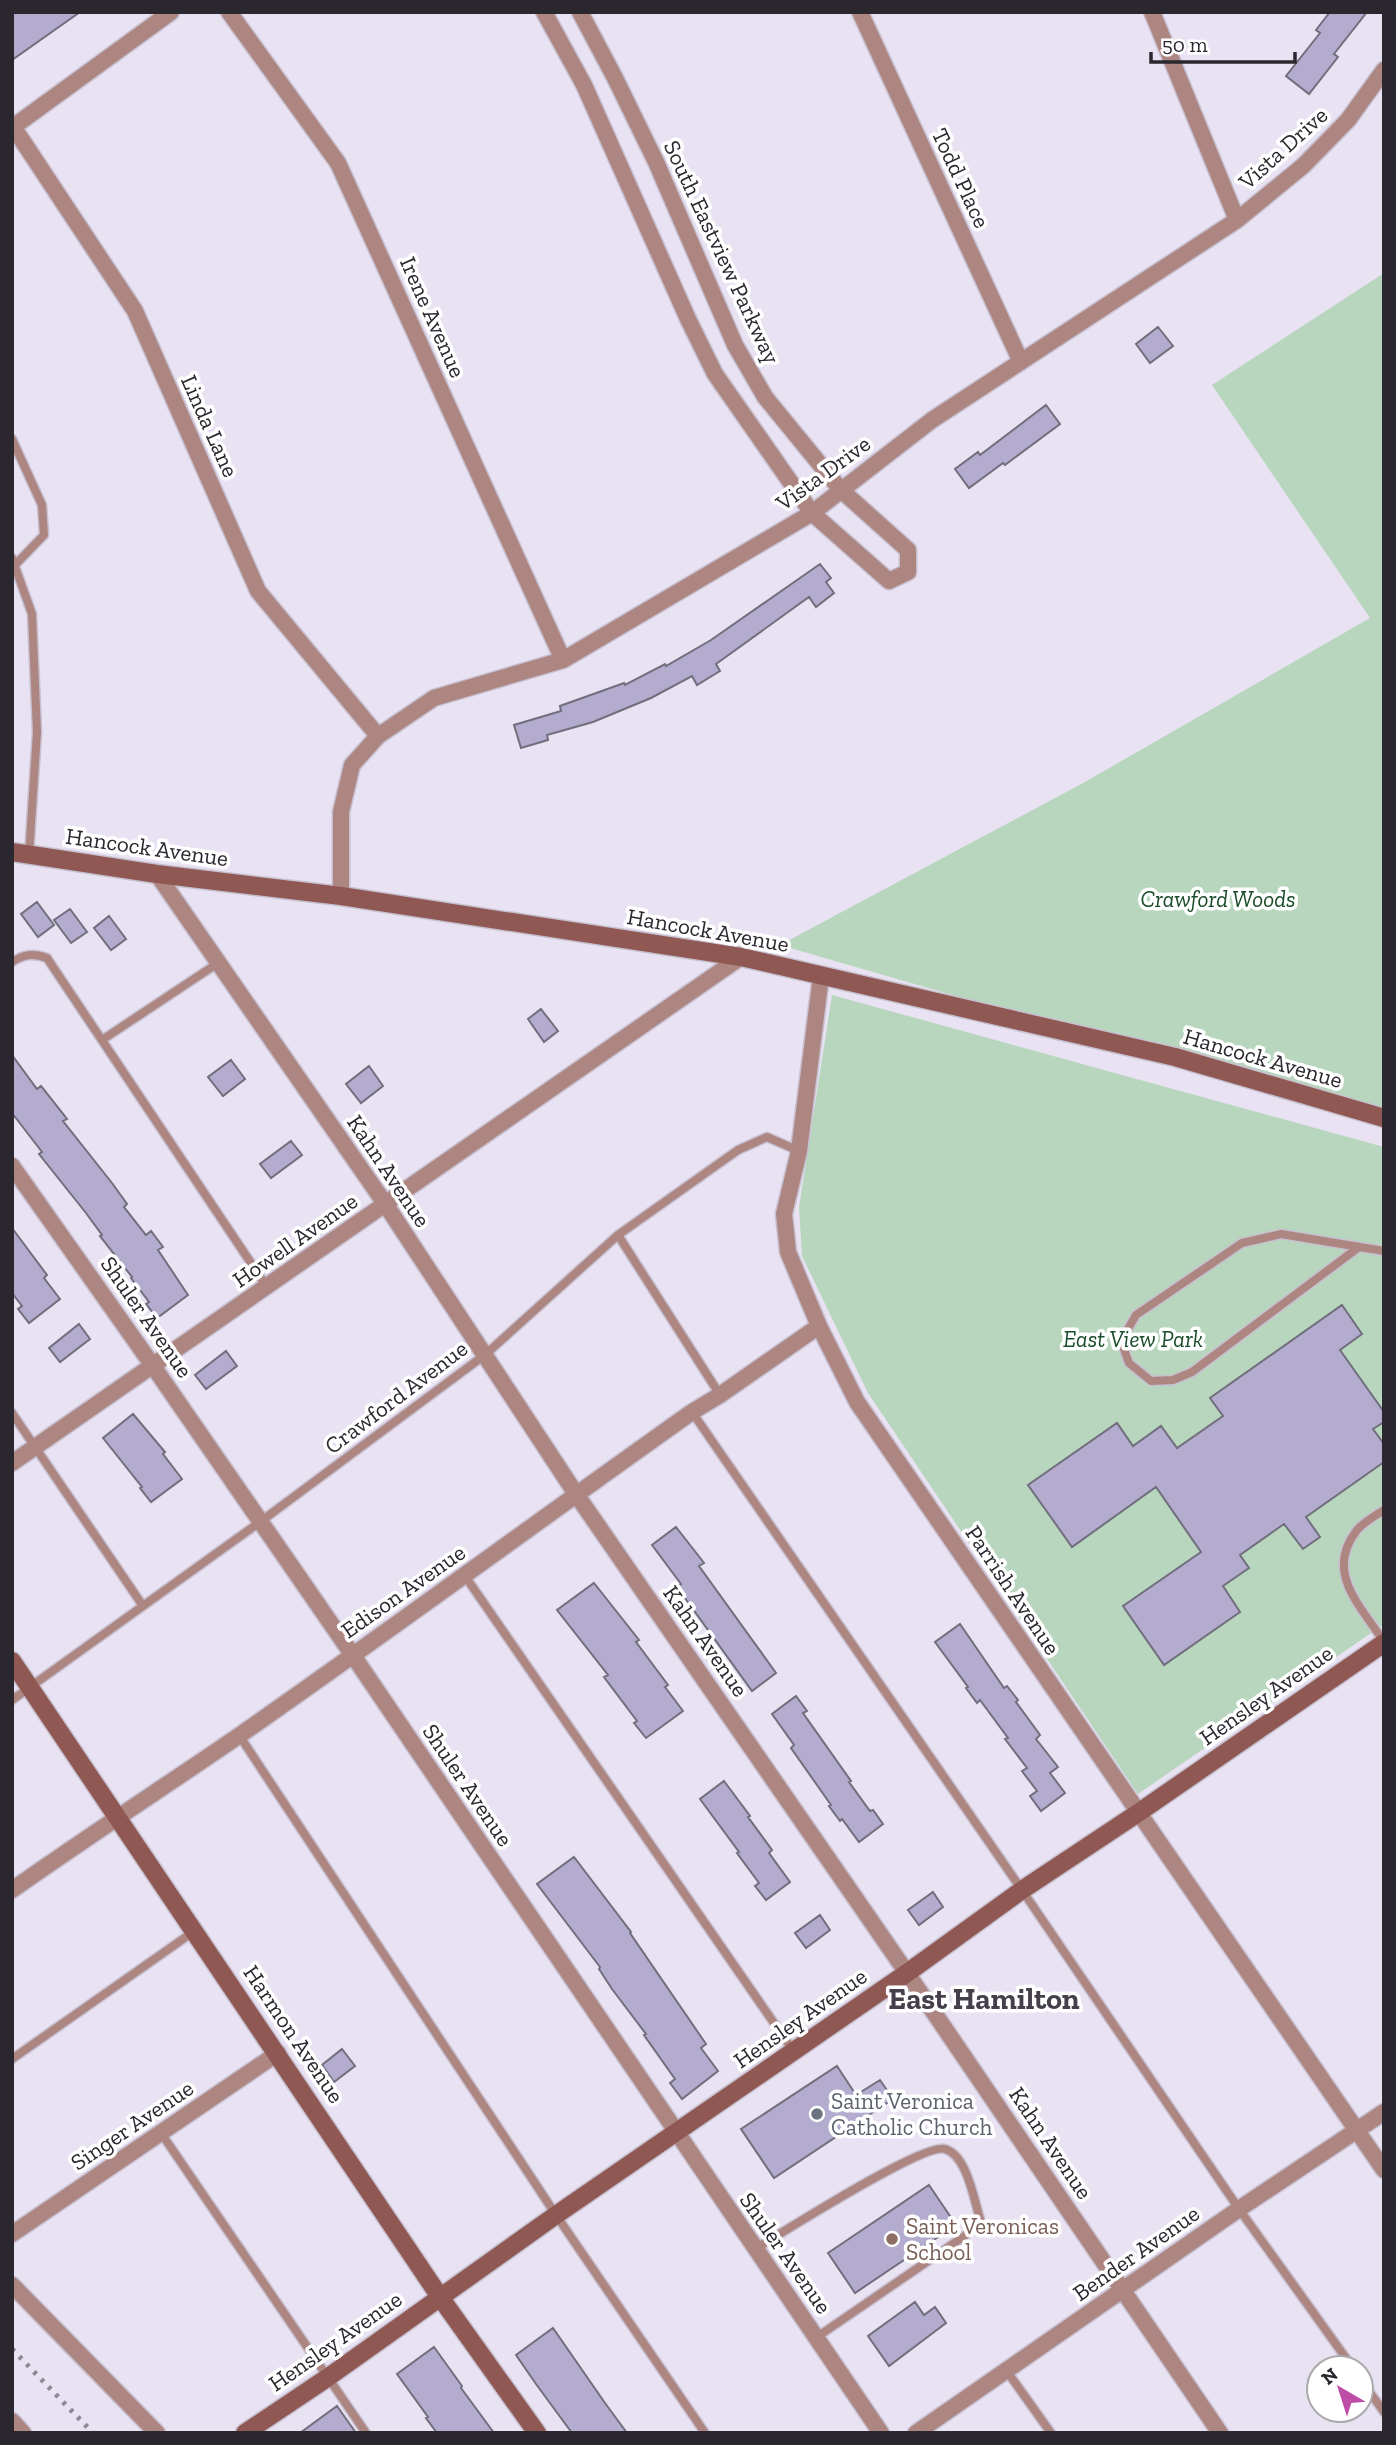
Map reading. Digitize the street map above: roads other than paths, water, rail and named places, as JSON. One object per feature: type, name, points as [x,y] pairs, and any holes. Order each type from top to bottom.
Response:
[{"type":"street","points":[[13,126],[171,12]]},
{"type":"street","name":"Irene Avenue","points":[[229,12],[338,163],[563,660]]},
{"type":"street","name":"South Eastview Parkway","points":[[544,12],[584,85],[715,374],[812,513],[888,581],[908,572],[908,550],[842,490],[765,397],[735,345],[656,162],[580,12]]},
{"type":"street","name":"Todd Place","points":[[860,12],[1021,362]]},
{"type":"street","points":[[1152,12],[1237,220]]},
{"type":"street","name":"Vista Drive","points":[[341,896],[341,812],[352,765],[378,736],[435,698],[563,660],[812,513],[932,421],[1237,220],[1312,157],[1348,120],[1384,70]]},
{"type":"street","name":"Linda Lane","points":[[13,126],[135,311],[258,591],[378,736]]},
{"type":"street","name":"Hancock Avenue","points":[[21,854],[157,874],[341,896],[741,957],[1175,1057],[1384,1118]]},
{"type":"street","name":"Kahn Avenue","points":[[157,874],[386,1205],[576,1494],[908,1973],[1220,2433]]},
{"type":"street","name":"Howell Avenue","points":[[12,1463],[741,957]]},
{"type":"street","name":"Parrish Avenue","points":[[821,976],[799,1151],[784,1214],[788,1252],[819,1326],[857,1402],[1384,2170]]},
{"type":"street","name":"Shuler Avenue","points":[[12,1166],[352,1654],[881,2433]]},
{"type":"street","name":"Edison Avenue","points":[[12,1890],[239,1735],[692,1412],[819,1326]]},
{"type":"street","name":"Hensley Avenue","points":[[245,2433],[327,2378],[556,2214],[908,1973],[1022,1890],[1138,1814],[1384,1643]]},
{"type":"street","name":"Harmon Avenue","points":[[12,1661],[440,2297],[537,2433]]},
{"type":"street","name":"Singer Avenue","points":[[12,2234],[278,2053]]},
{"type":"street","name":"Bender Avenue","points":[[916,2433],[1239,2208],[1384,2112]]},
{"type":"street","points":[[12,2285],[157,2433]]},
{"type":"street","points":[[12,2421],[23,2433]]},
{"type":"lane","points":[[12,439],[42,505],[44,535],[14,562],[32,614],[37,732],[21,854]]},
{"type":"lane","points":[[12,962],[36,953],[47,958],[267,1287]]},
{"type":"lane","points":[[102,1040],[218,962]]},
{"type":"lane","name":"Crawford Avenue","points":[[12,1700],[260,1522],[486,1354],[618,1236],[738,1150],[768,1137],[799,1151]]},
{"type":"lane","points":[[1359,1247],[1192,1372],[1173,1380],[1151,1381],[1129,1363],[1121,1341],[1136,1315],[1242,1243],[1281,1234],[1384,1251]]},
{"type":"lane","points":[[618,1236],[720,1395]]},
{"type":"lane","points":[[692,1412],[1239,2208],[1343,2354]]},
{"type":"lane","points":[[12,1413],[143,1606]]},
{"type":"lane","points":[[1384,1510],[1359,1528],[1347,1547],[1342,1567],[1346,1582],[1384,1643]]},
{"type":"lane","points":[[465,1576],[794,2052]]},
{"type":"lane","points":[[239,1735],[556,2214],[705,2433]]},
{"type":"lane","points":[[12,2059],[195,1931]]},
{"type":"lane","points":[[161,2133],[366,2433]]},
{"type":"lane","points":[[755,2249],[898,2164],[937,2148],[947,2149],[963,2166],[980,2219],[967,2235],[817,2337]]},
{"type":"lane","points":[[1006,2370],[1051,2433]]},
{"type":"railway","points":[[12,2349],[93,2433]]},
{"type":"place","name":"Saint Veronica Catholic Church","points":[[817,2114]]},
{"type":"place","name":"Saint Veronicas School","points":[[892,2239]]},
{"type":"district","name":"East Hamilton","points":[[984,1999]]},
{"type":"park label","name":"Crawford Woods","points":[[1218,899]]},
{"type":"park label","name":"East View Park","points":[[1133,1339]]}]
